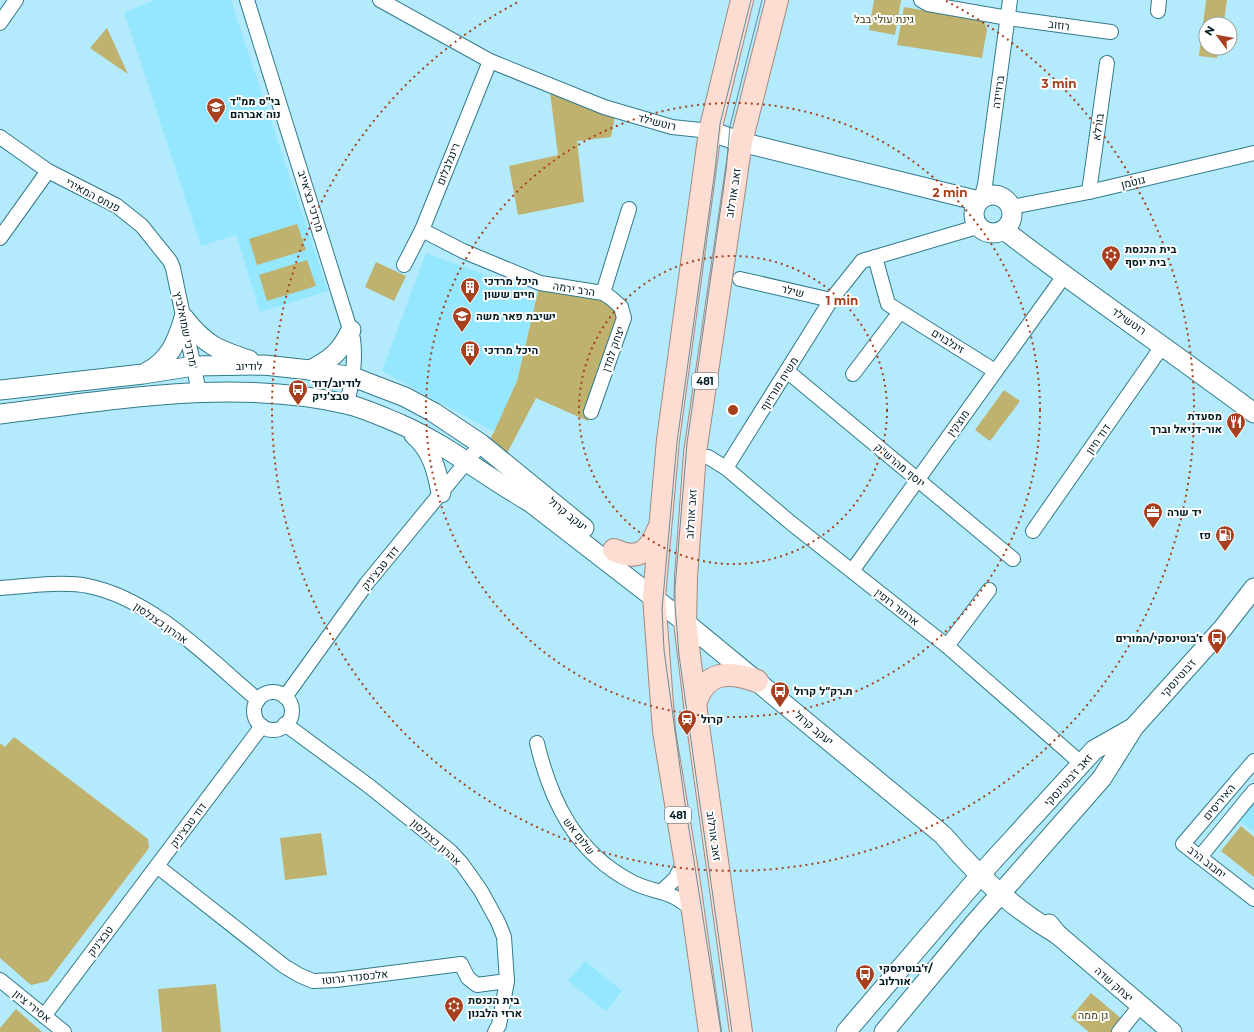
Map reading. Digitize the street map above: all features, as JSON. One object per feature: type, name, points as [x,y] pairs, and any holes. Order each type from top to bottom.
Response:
[{"type":"main road","name":"481","points":[[710,1032],[686,859],[664,731],[654,589],[668,440],[710,131],[742,0]]},
{"type":"main road","name":"זאב אורלוב","points":[[741,1032],[685,622],[686,577],[695,453],[741,142],[777,0]]},
{"type":"main road","name":"רוטשילד","points":[[710,131],[741,142],[951,194],[981,204]]},
{"type":"main road","points":[[1004,198],[1011,207],[1011,220],[1004,230],[999,233],[987,233],[981,204],[1004,198]]},
{"type":"main road","name":"רוטשילד","points":[[1004,230],[1064,276],[1163,345],[1254,413]]},
{"type":"main road","points":[[184,318],[191,327],[212,346],[226,353],[264,365]]},
{"type":"main road","points":[[143,374],[155,368],[165,360],[172,350],[184,318]]},
{"type":"main road","points":[[310,370],[334,356],[344,345],[351,330]]},
{"type":"main road","name":"לודיוב","points":[[0,390],[143,374],[194,366],[264,365],[310,370],[353,377],[405,397],[433,412],[481,444]]},
{"type":"main road","points":[[0,414],[199,392],[252,392],[301,395],[348,404],[401,424],[428,438],[467,463]]},
{"type":"main road","points":[[401,424],[419,439],[430,453],[436,468],[441,493]]},
{"type":"main road","name":"יעקב קרול","points":[[481,444],[614,550],[654,589]]},
{"type":"main road","name":"יעקב קרול","points":[[467,463],[530,502],[675,605],[685,622],[985,870]]},
{"type":"main road","points":[[614,550],[627,555],[638,554],[644,551],[654,541],[661,519]]},
{"type":"main road","points":[[1224,628],[1254,588]]},
{"type":"main road","points":[[1224,628],[1254,604]]},
{"type":"main road","name":"ז'בוטינסקי","points":[[1134,727],[1224,628]]},
{"type":"main road","points":[[695,704],[700,691],[708,681],[724,674],[738,675],[757,682]]},
{"type":"main road","name":"זאב ז'בוטינסקי","points":[[846,1032],[985,870],[1094,750],[1134,727]]},
{"type":"main road","name":"זאב ז'בוטינסקי","points":[[884,1032],[973,925],[1102,778],[1134,727]]},
{"type":"main road","name":"יצחק שדה","points":[[985,870],[1005,888],[1038,911],[1057,934]]},
{"type":"main road","name":"יצחק שדה","points":[[1005,888],[1028,916],[1057,934],[1172,1032]]},
{"type":"main road","points":[[973,925],[994,914],[1013,913],[1028,916]]},
{"type":"street","points":[[0,23],[16,0]]},
{"type":"street","name":"מרדכי בצ'אייב","points":[[247,0],[351,330],[355,355],[348,404]]},
{"type":"street","name":"רוזוב","points":[[921,0],[928,4],[1008,18],[1111,32]]},
{"type":"street","name":"ברויידה","points":[[981,204],[1010,0]]},
{"type":"street","name":"רוטשילד","points":[[383,1],[490,61],[616,111],[672,127],[710,131]]},
{"type":"street","name":"רינגלבלום","points":[[404,265],[422,230],[490,61]]},
{"type":"street","name":"בורלא","points":[[1089,192],[1107,63]]},
{"type":"street","name":"פנחס המאירי","points":[[0,137],[48,172],[117,206],[142,226],[170,261],[173,268]]},
{"type":"street","name":"גוטמן","points":[[1011,207],[1089,192],[1254,154]]},
{"type":"street","points":[[0,238],[48,172]]},
{"type":"street","points":[[831,300],[862,260],[874,257],[981,204]]},
{"type":"street","name":"הרב ירמה","points":[[422,230],[463,251],[540,282],[603,293],[629,209]]},
{"type":"street","name":"זיגלבוים","points":[[874,257],[888,304],[996,371]]},
{"type":"street","name":"מרדכי שמואלביץ'","points":[[173,268],[199,392]]},
{"type":"street","name":"מוצקין","points":[[852,571],[1064,276]]},
{"type":"street","name":"שילר","points":[[740,279],[831,300]]},
{"type":"street","name":"יצחק למדן","points":[[591,412],[624,318],[621,307],[603,293]]},
{"type":"street","name":"משיח מורזיוף","points":[[726,468],[831,300]]},
{"type":"street","points":[[853,374],[900,312]]},
{"type":"street","name":"דוד חיון","points":[[1033,531],[1163,345]]},
{"type":"street","name":"יוסף מהרש\"ק","points":[[787,371],[1013,559]]},
{"type":"street","name":"דוד טבצ'ניק","points":[[285,697],[367,583],[467,463],[481,444]]},
{"type":"street","name":"ארתור רופין","points":[[708,456],[726,468],[791,523],[947,646],[1082,764]]},
{"type":"street","name":"אהרון כצנלסון","points":[[0,588],[87,586],[120,596],[147,611],[178,633],[258,700]]},
{"type":"street","points":[[947,646],[989,590]]},
{"type":"street","points":[[275,692],[285,697],[291,708],[291,714],[286,724],[274,730],[262,726],[257,721],[254,714],[254,708],[258,700],[266,693],[275,692]]},
{"type":"street","name":"אהרון כצנלסון","points":[[286,724],[387,800],[434,838],[462,864],[481,891],[498,922],[504,937],[507,981],[499,1025],[495,1032]]},
{"type":"street","name":"דוד טבצ'ניק","points":[[157,866],[262,726]]},
{"type":"street","name":"שלום אש","points":[[537,743],[544,771],[553,796],[566,822],[585,846],[605,866],[632,882],[651,890],[662,891],[684,902],[694,912]]},
{"type":"street","name":"האיריסים","points":[[1183,844],[1254,761]]},
{"type":"street","points":[[1200,857],[1254,792]]},
{"type":"street","name":"יחבוב הרב","points":[[1183,844],[1254,899]]},
{"type":"street","points":[[662,891],[675,880],[686,859]]},
{"type":"street","name":"אלכסנדר גרוטו","points":[[157,866],[284,966],[313,981],[336,980],[461,964],[468,978],[477,985],[507,981]]},
{"type":"street","name":"טבצ'ניק","points":[[44,1016],[157,866]]},
{"type":"street","name":"אסירי ציון","points":[[0,980],[64,1032]]},
{"type":"street","points":[[1119,1032],[1140,1006]]},
{"type":"shaded area","name":"בי\"ס ממ\"ד נוה אברהם","points":[[156,0],[231,0],[328,291],[260,312],[236,235],[201,246],[124,12]]},
{"type":"shaded area","name":"ישיבת פאר משה","points":[[426,253],[537,294],[517,381],[494,432],[382,371]]},
{"type":"shaded area","points":[[1254,803],[1254,832],[1239,821]]},
{"type":"shaded area","points":[[585,961],[622,991],[606,1011],[568,981]]},
{"type":"green space","name":"גינת עולי בבל","points":[[874,0],[901,0],[895,35],[869,30]]},
{"type":"green space","points":[[1206,0],[1227,0],[1225,16],[1204,16]]},
{"type":"green space","points":[[904,7],[984,21],[987,29],[982,58],[897,45]]},
{"type":"green space","points":[[107,28],[128,74],[90,48]]},
{"type":"green space","points":[[1199,56],[1217,56],[1217,58]]},
{"type":"green space","points":[[549,84],[616,111],[611,137],[577,141],[584,202],[518,215],[509,166],[558,155]]},
{"type":"green space","points":[[297,224],[306,250],[257,265],[249,239]]},
{"type":"green space","points":[[307,260],[316,286],[267,301],[259,275]]},
{"type":"green space","points":[[376,262],[406,276],[394,301],[365,287]]},
{"type":"green space","points":[[540,283],[585,291],[621,307],[588,421],[536,398],[503,461],[485,447],[494,432],[517,381]]},
{"type":"green space","points":[[1004,390],[1020,401],[990,441],[975,430]]},
{"type":"green space","points":[[14,737],[148,839],[149,848],[48,981],[31,985],[0,958],[0,743],[5,747]]},
{"type":"green space","points":[[1241,826],[1254,837],[1254,877],[1221,851]]},
{"type":"green space","points":[[321,833],[327,875],[285,880],[280,838]]},
{"type":"green space","points":[[216,984],[221,1032],[162,1032],[158,989]]},
{"type":"green space","name":"גן ממה","points":[[1091,993],[1123,1020],[1112,1032],[1089,1032],[1071,1017]]},
{"type":"green space","points":[[16,1009],[42,1032],[0,1032],[0,1028]]},
{"type":"tram line","points":[[721,1032],[685,804],[664,650],[662,609],[677,442],[715,170],[720,124],[751,0]]},
{"type":"tram line","points":[[732,1032],[679,655],[675,588],[687,443],[726,171],[730,126],[762,0]]},
{"type":"place","name":"בי\"ס ממ\"ד נוה אברהם","points":[[216,124]]},
{"type":"place","name":"בית הכנסת בית יוסף","points":[[1111,272]]},
{"type":"place","name":"היכל מרדכי חיים ששון","points":[[470,304]]},
{"type":"place","name":"ישיבת פאר משה","points":[[462,333]]},
{"type":"place","name":"היכל מרדכי","points":[[470,367]]},
{"type":"place","name":"לודיוב/דוד טבצ׳ניק","points":[[298,406]]},
{"type":"place","name":"מסעדת אור-דניאל וברך","points":[[1236,439]]},
{"type":"place","name":"יד שרה","points":[[1153,529]]},
{"type":"place","name":"פז","points":[[1225,552]]},
{"type":"place","name":"ז׳בוטינסקי/המורים","points":[[1217,655]]},
{"type":"place","name":"ת.רק״ל קרול","points":[[780,708]]},
{"type":"place","name":"קרול","points":[[687,736]]},
{"type":"place","name":"ז׳בוטינסקי/ אורלוב","points":[[865,991]]},
{"type":"place","name":"בית הכנסת ארזי הלבנון","points":[[454,1023]]}]
